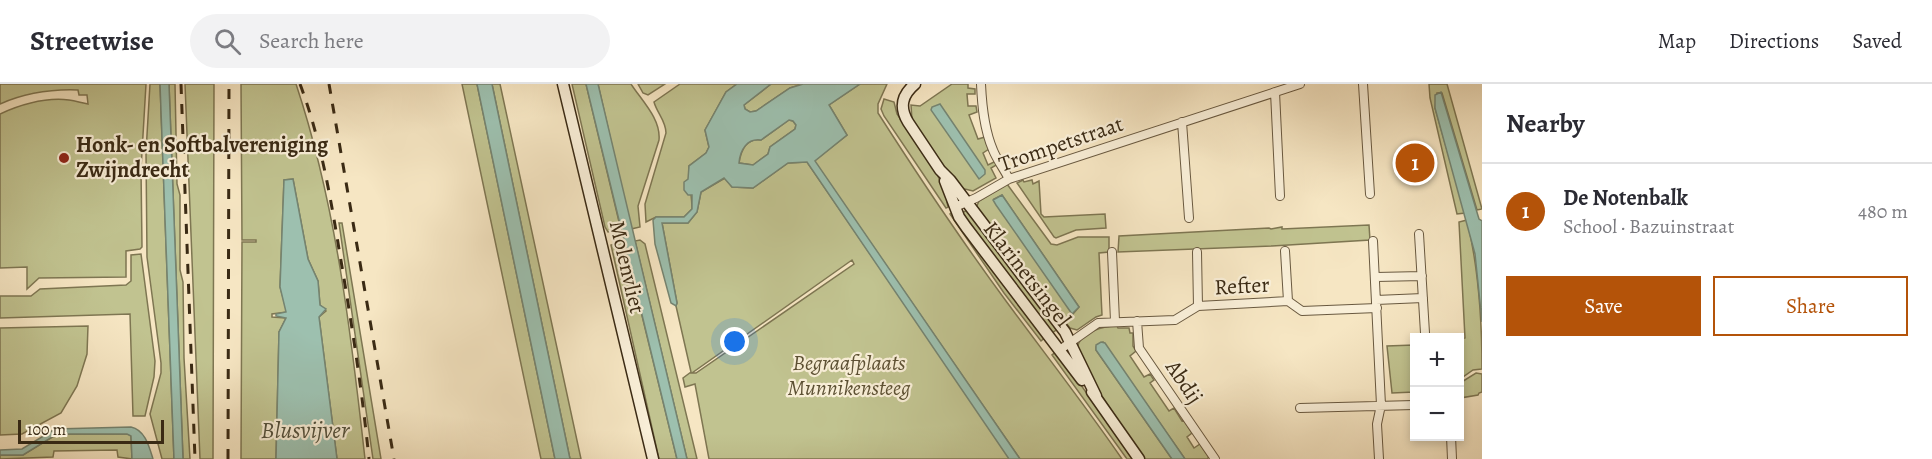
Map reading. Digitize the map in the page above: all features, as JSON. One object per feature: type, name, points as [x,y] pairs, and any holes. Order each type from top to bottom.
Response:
[{"type":"street","name":"Molenvliet","points":[[563,84],[653,459]]},
{"type":"street","name":"Klarinetsingel","points":[[915,84],[904,97],[903,114],[940,170],[1065,332],[1096,396]]},
{"type":"street","points":[[981,84],[985,122],[991,143],[1009,179]]},
{"type":"street","name":"Trompetstraat","points":[[955,207],[1009,179],[1300,84]]},
{"type":"street","points":[[1364,84],[1370,194]]},
{"type":"street","points":[[1275,92],[1280,196]]},
{"type":"street","points":[[1182,122],[1189,218]]},
{"type":"street","name":"Klarinetsingel","points":[[940,170],[966,227],[1096,396],[1139,459]]},
{"type":"street","points":[[1419,234],[1425,333]]},
{"type":"street","points":[[1373,241],[1381,405],[1377,424],[1379,459]]},
{"type":"street","name":"Refter","points":[[1285,251],[1288,301]]},
{"type":"street","points":[[1112,252],[1115,321]]},
{"type":"street","name":"Refter","points":[[1197,252],[1198,306]]},
{"type":"street","points":[[1376,277],[1422,276]]},
{"type":"street","points":[[1376,304],[1423,298]]},
{"type":"street","name":"Refter","points":[[1060,350],[1098,324],[1115,321],[1175,320],[1198,306],[1288,301],[1302,311],[1376,304]]},
{"type":"street","name":"Abdij","points":[[1137,321],[1139,348],[1215,459]]},
{"type":"street","points":[[1300,408],[1410,405]]},
{"type":"street","points":[[1451,441],[1452,459]]},
{"type":"green space","name":"Honk- en Softbalvereniging Zwijndrecht","points":[[0,84],[146,84],[141,169],[142,247],[126,251],[126,277],[39,278],[27,289],[27,267],[0,268],[0,114],[42,100],[60,99],[88,104],[87,95],[79,95],[78,90],[68,90],[29,94],[0,104]]},
{"type":"green space","points":[[150,84],[160,84],[174,459],[162,459],[150,414],[161,373],[161,363],[147,257],[146,152]]},
{"type":"green space","points":[[169,84],[175,84],[177,184],[180,195],[180,270],[183,282],[184,358],[190,459],[183,459]]},
{"type":"green space","points":[[185,84],[214,84],[213,459],[200,459]]},
{"type":"green space","points":[[241,84],[296,84],[310,129],[332,222],[348,317],[365,459],[337,459],[319,317],[326,311],[320,305],[318,281],[308,259],[293,179],[284,180],[280,287],[287,312],[272,314],[272,317],[286,318],[279,332],[276,459],[241,459],[242,242],[256,242],[256,240],[242,240]]},
{"type":"green space","points":[[462,84],[477,84],[555,459],[541,459]]},
{"type":"green space","points":[[492,84],[500,84],[581,459],[570,459]]},
{"type":"green space","points":[[572,84],[586,84],[621,230],[608,232],[605,227]]},
{"type":"green space","points":[[598,84],[631,84],[650,110],[657,125],[659,140],[638,206],[640,227],[631,229]]},
{"type":"green space","points":[[638,84],[665,84],[648,95],[643,93]]},
{"type":"green space","points":[[680,84],[737,84],[726,92],[705,130],[709,147],[706,153],[689,166],[692,209],[684,217],[656,217],[646,222],[645,204],[666,133],[665,125],[654,102]]},
{"type":"green space","points":[[771,84],[803,84],[790,88],[756,111],[750,112],[745,109],[744,105]]},
{"type":"green space","points":[[860,84],[887,84],[878,104],[878,113],[973,255],[1122,459],[1020,459],[814,161],[847,135],[829,105]]},
{"type":"green space","points":[[952,84],[968,84],[968,88],[975,89],[975,94],[967,94],[968,106],[976,106],[977,112],[969,115],[978,139],[985,137],[989,149],[983,153],[988,165],[996,161],[998,164],[991,168],[996,178],[973,191],[965,189],[961,191],[912,120],[911,105],[920,106]]},
{"type":"green space","points":[[1429,84],[1447,84],[1482,209],[1477,210],[1442,93],[1437,93],[1435,108],[1465,213],[1457,214],[1430,98]]},
{"type":"green space","points":[[884,99],[894,102],[897,114],[935,170],[949,200],[948,207],[946,208],[884,116],[881,109]]},
{"type":"green space","points":[[789,120],[796,125],[795,129],[770,147],[768,154],[753,165],[739,163],[743,149],[748,143],[761,140]]},
{"type":"green space","name":"Begraafplaats Munnikensteeg","points":[[807,162],[1011,459],[709,459],[695,384],[685,387],[683,378],[691,372],[676,306],[662,223],[688,223],[697,212],[701,192],[725,178],[732,187],[753,188],[788,163]],"holes":[[[852,260],[854,264],[696,373],[692,373]]]},
{"type":"green space","points":[[1023,180],[1024,182],[1032,180],[1033,184],[1039,181],[1041,214],[1044,217],[1105,214],[1106,228],[1076,230],[1054,237],[1017,183]]},
{"type":"green space","points":[[1007,184],[1051,244],[1057,245],[1078,237],[1109,237],[1109,252],[1099,253],[1102,315],[1077,330],[1070,328],[1066,323],[1063,324],[976,208],[979,201]],"holes":[[[1002,195],[1079,307],[1073,314],[994,199]]]},
{"type":"green space","points":[[967,210],[1059,328],[1052,333],[967,224],[962,213]]},
{"type":"green space","points":[[953,212],[1047,336],[1041,341],[1004,293],[950,214]]},
{"type":"green space","points":[[1467,220],[1479,294],[1481,331],[1482,369],[1473,370],[1464,376],[1465,338],[1459,222]]},
{"type":"green space","points":[[339,223],[342,223],[381,459],[373,459]]},
{"type":"green space","points":[[1369,225],[1370,240],[1118,252],[1119,236],[1282,227],[1282,229]]},
{"type":"green space","points":[[640,240],[645,244],[697,459],[687,459],[635,241]]},
{"type":"green space","points":[[624,242],[677,459],[659,459],[611,245]]},
{"type":"green space","points":[[141,254],[155,361],[154,377],[145,416],[133,416],[130,314],[0,318],[0,296],[31,296],[40,289],[126,285],[131,281],[131,255]]},
{"type":"green space","points":[[88,326],[87,354],[77,386],[61,413],[22,434],[0,435],[0,328]]},
{"type":"green space","points":[[1117,326],[1118,328],[1129,328],[1130,333],[1133,333],[1133,346],[1136,351],[1130,356],[1144,377],[1150,374],[1154,380],[1150,383],[1169,411],[1174,408],[1182,421],[1184,420],[1192,433],[1187,437],[1194,448],[1200,444],[1209,457],[1207,459],[1185,459],[1103,342],[1096,347],[1096,350],[1172,459],[1144,459],[1089,377],[1077,348],[1079,342],[1087,334],[1105,327]]},
{"type":"green space","points":[[1410,345],[1410,392],[1392,393],[1387,346]]},
{"type":"green space","points":[[1057,351],[1133,459],[1127,459],[1052,355]]},
{"type":"green space","points":[[1476,373],[1482,374],[1482,392],[1464,397],[1464,380]]},
{"type":"green space","points":[[57,434],[128,434],[131,436],[132,459],[118,457],[117,450],[54,451],[53,457],[0,459],[0,455],[23,455]]},
{"type":"water","points":[[160,84],[169,84],[183,459],[174,459]]},
{"type":"water","points":[[477,84],[492,84],[570,459],[555,459]]},
{"type":"water","points":[[586,84],[598,84],[687,459],[677,459]]},
{"type":"water","points":[[737,84],[771,84],[744,105],[745,109],[750,112],[756,111],[790,88],[803,84],[860,84],[829,105],[847,135],[815,161],[1020,459],[1009,459],[807,162],[788,163],[753,188],[732,187],[724,178],[701,192],[697,212],[688,223],[662,223],[677,303],[676,306],[671,303],[655,244],[653,220],[656,217],[684,217],[692,209],[692,195],[688,195],[684,190],[684,182],[688,179],[689,166],[706,153],[709,147],[705,130],[726,92]],"holes":[[[789,120],[796,125],[795,129],[770,147],[768,154],[753,165],[739,163],[743,149],[748,143],[761,140]]]},
{"type":"water","points":[[1441,92],[1479,219],[1482,221],[1482,322],[1475,254],[1435,108],[1435,95]]},
{"type":"water","points":[[940,104],[985,170],[985,174],[979,179],[931,110],[932,107]]},
{"type":"water","name":"Blusvijver","points":[[293,179],[308,259],[318,281],[320,305],[326,309],[319,317],[337,459],[276,459],[279,332],[286,318],[276,316],[276,314],[286,312],[280,287],[284,180]]},
{"type":"water","points":[[1002,195],[1079,307],[1072,314],[993,200]]},
{"type":"water","points":[[1101,342],[1105,343],[1185,459],[1172,459],[1096,350],[1096,345]]},
{"type":"water","points":[[131,427],[143,435],[153,459],[132,459],[131,436],[127,434],[57,434],[23,455],[0,455],[0,450],[22,449],[55,429]]},
{"type":"railway","points":[[181,84],[195,459]]},
{"type":"railway","points":[[228,459],[229,84]]},
{"type":"railway","points":[[300,84],[319,145],[332,207],[356,354],[369,459]]},
{"type":"railway","points":[[329,84],[394,459]]},
{"type":"place","name":"Honk- en Softbalvereniging Zwijndrecht","points":[[64,158]]},
{"type":"place","name":"De Notenbalk","points":[[1415,163]]}]
